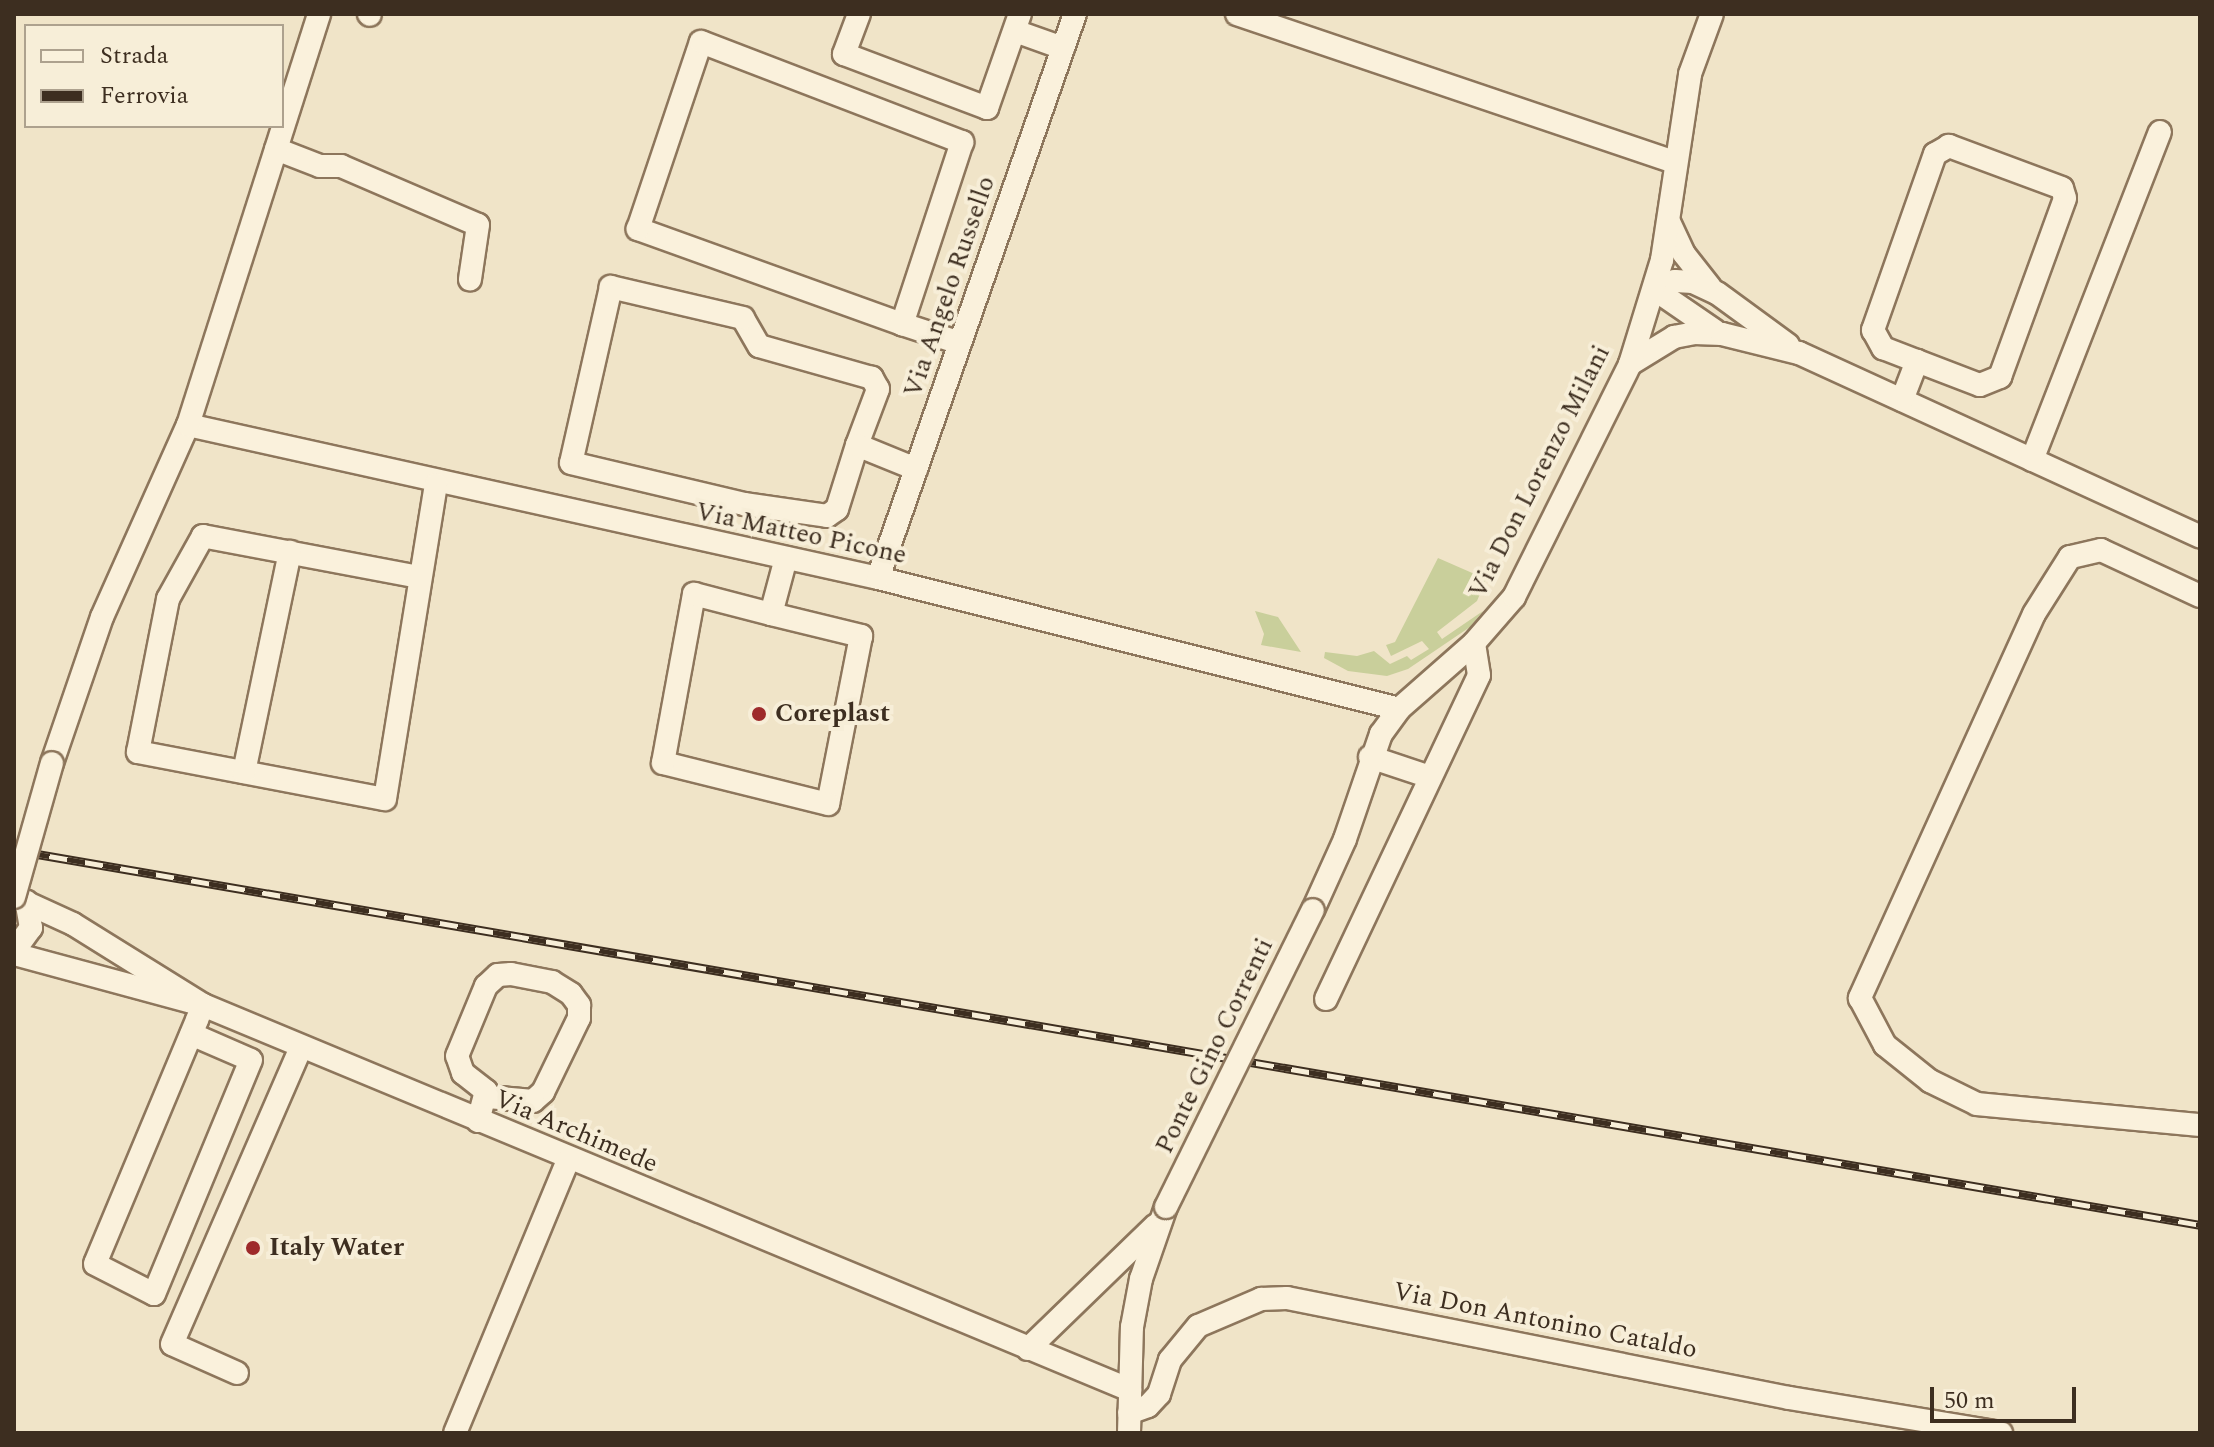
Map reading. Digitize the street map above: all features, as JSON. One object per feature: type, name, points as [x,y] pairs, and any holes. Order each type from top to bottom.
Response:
[{"type":"street","points":[[284,124],[319,14]]},
{"type":"street","points":[[859,14],[844,54],[987,108],[1017,22],[1063,48]]},
{"type":"street","name":"Via Angelo Russello","points":[[878,578],[1075,14]]},
{"type":"street","points":[[1237,14],[1675,162]]},
{"type":"street","name":"Via Don Lorenzo Milani","points":[[1313,910],[1345,839],[1370,757],[1399,709],[1474,643],[1514,597],[1630,364],[1654,289],[1669,222],[1675,162],[1690,74],[1701,33],[1712,14]]},
{"type":"street","points":[[902,324],[962,142],[701,42],[638,229],[902,324],[960,343]]},
{"type":"street","points":[[191,1034],[251,1060],[154,1294],[95,1264],[203,1005],[14,952],[31,928],[18,898],[52,763],[102,617],[188,425],[283,128]]},
{"type":"street","points":[[2032,460],[2160,132]]},
{"type":"street","points":[[1949,146],[2062,188],[2065,198],[2000,377],[1980,385],[1917,361],[1883,348],[1873,330],[1935,154],[1949,146]]},
{"type":"street","points":[[276,149],[320,166],[341,166],[478,225],[470,279]]},
{"type":"street","points":[[1669,222],[1699,276],[1717,293],[1799,353]]},
{"type":"street","points":[[1654,289],[1675,281],[1717,293]]},
{"type":"street","points":[[611,287],[743,318],[759,346],[872,378],[878,389],[857,445],[837,509],[827,516],[744,504],[571,463],[611,287]]},
{"type":"street","points":[[1654,289],[1694,321],[1722,334],[1799,353],[2200,537]]},
{"type":"street","points":[[1630,364],[1674,337],[1722,334]]},
{"type":"street","points":[[1902,400],[1917,361]]},
{"type":"street","name":"Via Matteo Picone","points":[[188,425],[436,484],[878,578],[1399,709]]},
{"type":"street","points":[[857,445],[916,469]]},
{"type":"street","points":[[419,577],[203,536],[168,599],[138,752],[385,799],[436,484]]},
{"type":"street","points":[[2200,596],[2101,550],[2070,557],[2034,614],[1860,998],[1885,1045],[1930,1081],[1977,1104],[2200,1125]]},
{"type":"street","points":[[244,772],[290,552]]},
{"type":"street","points":[[771,614],[786,558]]},
{"type":"street","points":[[694,594],[771,614],[861,636],[828,804],[663,763],[694,594]]},
{"type":"street","points":[[1326,999],[1479,675],[1474,643]]},
{"type":"street","points":[[1370,757],[1430,777]]},
{"type":"street","name":"Via Archimede","points":[[18,898],[73,924],[203,1005],[568,1160],[1130,1390]]},
{"type":"street","name":"Ponte Gino Correnti","points":[[1163,1214],[1313,910]]},
{"type":"street","points":[[511,974],[536,977],[571,994],[579,1005],[579,1018],[543,1092],[533,1101],[488,1097],[463,1073],[457,1056],[486,986],[498,975],[511,974]]},
{"type":"street","points":[[237,1373],[172,1344],[301,1047]]},
{"type":"street","points":[[478,1121],[488,1097]]},
{"type":"street","points":[[455,1433],[568,1160]]},
{"type":"street","points":[[1028,1349],[1163,1214]]},
{"type":"street","points":[[1129,1423],[1132,1327],[1163,1214]]},
{"type":"street","name":"Via Don Antonino Cataldo","points":[[1129,1423],[1159,1394],[1170,1360],[1198,1326],[1261,1299],[1287,1298],[1789,1398],[2001,1433]]},
{"type":"green space","points":[[1438,558],[1486,579],[1477,601],[1437,632],[1442,639],[1483,611],[1470,627],[1408,669],[1387,676],[1348,671],[1324,658],[1325,652],[1357,656],[1374,651],[1390,664],[1407,656],[1411,660],[1429,649],[1422,641],[1391,656],[1386,645],[1395,642]]},
{"type":"green space","points":[[1255,611],[1278,617],[1301,652],[1261,645],[1264,634]]},
{"type":"railway","points":[[14,850],[2200,1225]]},
{"type":"place","name":"Coreplast","points":[[759,714]]},
{"type":"place","name":"Italy Water","points":[[253,1248]]}]
